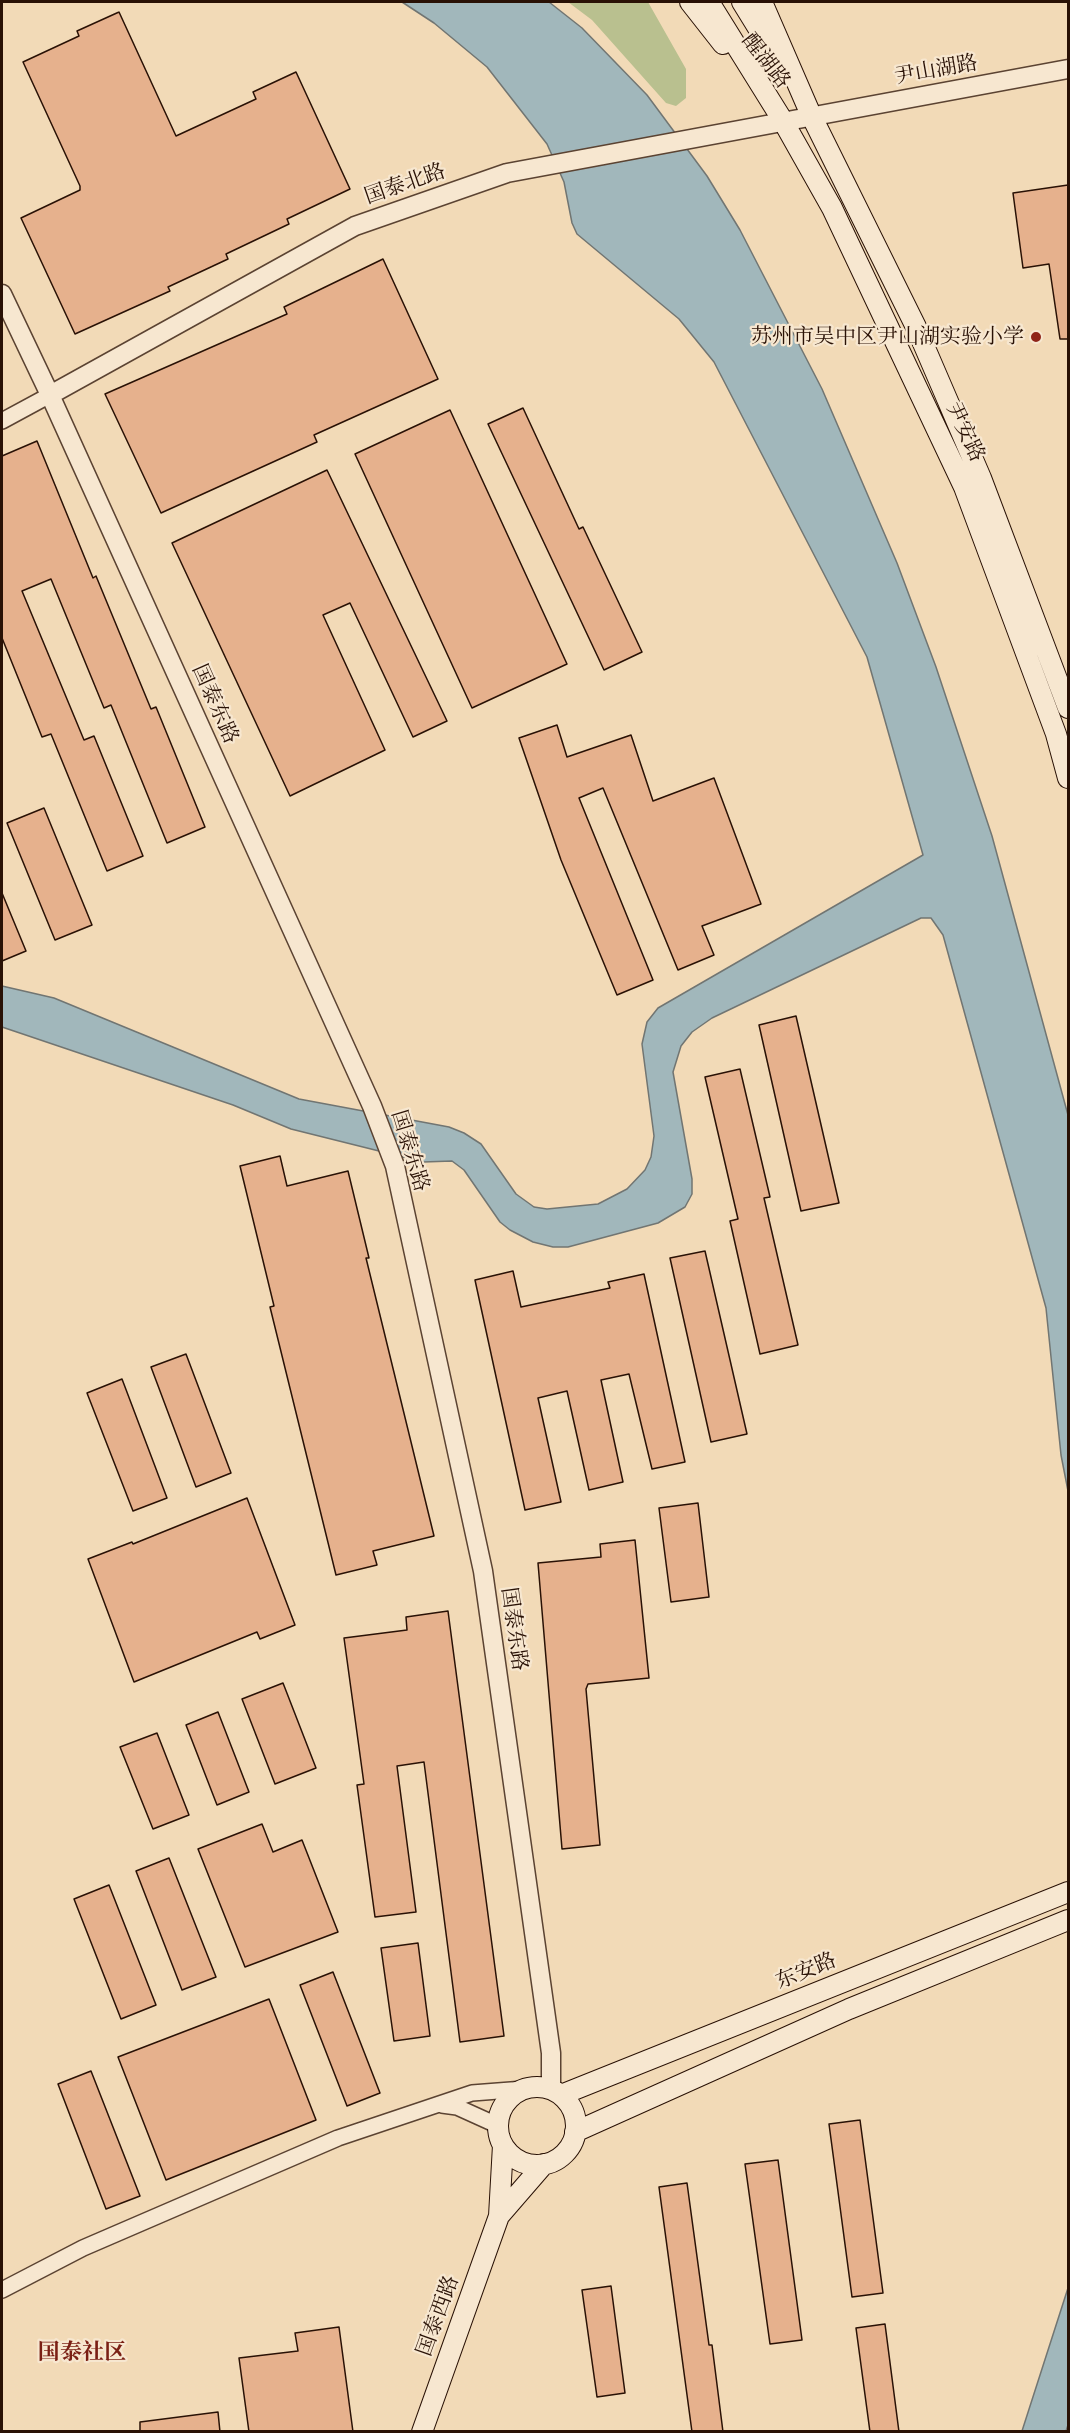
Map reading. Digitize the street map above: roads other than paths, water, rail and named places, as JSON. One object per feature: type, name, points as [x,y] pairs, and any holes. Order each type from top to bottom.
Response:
[{"type":"main road","name":"醒湖路","points":[[690,2],[783,122]]},
{"type":"main road","points":[[709,2],[783,122]]},
{"type":"main road","points":[[742,2],[811,115]]},
{"type":"main road","name":"醒湖路","points":[[762,2],[811,115]]},
{"type":"main road","name":"尹安路","points":[[811,115],[916,327],[981,478],[1068,708]]},
{"type":"main road","name":"尹安路","points":[[783,122],[832,208],[964,487],[1062,733],[1068,778]]},
{"type":"main road","name":"东安路","points":[[556,2092],[1068,1892]]},
{"type":"main road","points":[[575,2132],[849,2009],[1068,1920]]},
{"type":"main road","points":[[537,2086],[556,2092],[571,2106],[575,2119],[575,2132],[564,2153],[544,2164],[499,2216],[504,2106],[512,2095],[524,2089],[537,2086]]},
{"type":"main road","points":[[501,2135],[520,2161],[544,2164]]},
{"type":"main road","name":"国泰西路","points":[[422,2432],[499,2216]]},
{"type":"street","name":"尹山湖路","points":[[811,115],[1068,69]]},
{"type":"street","name":"国泰北路","points":[[50,395],[355,226],[507,173],[811,115]]},
{"type":"street","name":"国泰东路","points":[[2,294],[372,1106],[395,1166],[483,1571],[556,2092]]},
{"type":"street","points":[[2,421],[50,395]]},
{"type":"street","points":[[2,2290],[83,2248],[338,2138],[472,2093],[524,2089]]},
{"type":"street","points":[[436,2104],[457,2107],[501,2135]]},
{"type":"water","points":[[402,2],[549,2],[582,28],[647,95],[707,176],[740,230],[822,389],[897,563],[936,667],[992,836],[1068,1115],[1068,1491],[1061,1455],[1046,1308],[943,935],[931,918],[921,918],[712,1018],[692,1032],[681,1046],[673,1072],[692,1179],[692,1194],[685,1207],[658,1223],[568,1247],[553,1247],[533,1242],[510,1230],[500,1222],[464,1170],[452,1161],[423,1162],[291,1129],[233,1105],[2,1027],[2,986],[54,998],[299,1099],[449,1127],[464,1133],[481,1144],[516,1194],[534,1207],[547,1209],[598,1204],[627,1189],[645,1170],[651,1157],[654,1136],[642,1044],[647,1022],[658,1008],[923,855],[867,657],[714,362],[679,319],[577,234],[572,223],[564,182],[547,144],[487,67],[434,23]]},
{"type":"water","points":[[1068,2288],[1068,2425],[1066,2431],[1022,2431]]},
{"type":"place","name":"苏州市吴中区尹山湖实验小学","points":[[1036,337]]},
{"type":"district","name":"国泰社区","points":[[82,2353]]}]
